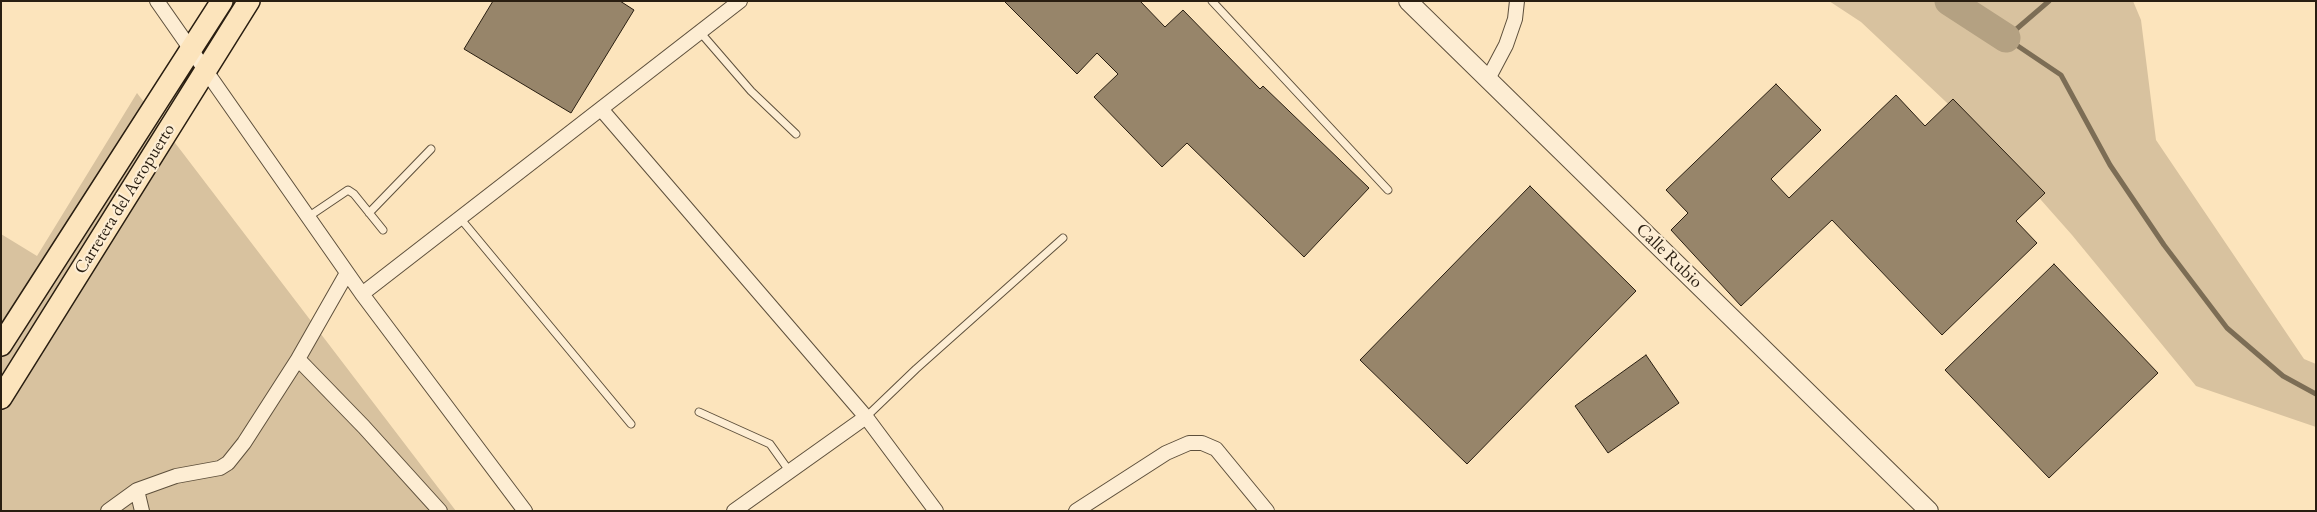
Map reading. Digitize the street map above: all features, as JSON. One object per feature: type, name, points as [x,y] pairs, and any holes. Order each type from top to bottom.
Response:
[{"type":"main road","name":"Carretera del Aeropuerto","points":[[1,345],[222,1]]},
{"type":"main road","name":"Carretera del Aeropuerto","points":[[1,398],[250,1]]},
{"type":"street","points":[[362,294],[740,1]]},
{"type":"street","name":"Calle Rubio","points":[[1408,1],[1929,511]]},
{"type":"street","points":[[1488,79],[1506,45],[1515,19],[1517,1]]},
{"type":"street","points":[[162,4],[206,72],[362,294],[525,511]]},
{"type":"street","points":[[600,109],[866,418],[936,511]]},
{"type":"street","points":[[108,511],[137,490],[176,476],[220,468],[228,463],[244,443],[298,360],[348,273]]},
{"type":"street","points":[[298,360],[364,427],[440,511]]},
{"type":"street","points":[[734,511],[866,418]]},
{"type":"street","points":[[1076,511],[1166,453],[1189,444],[1202,443],[1216,449],[1267,511]]},
{"type":"street","points":[[137,490],[142,511]]},
{"type":"lane","points":[[1212,1],[1388,190]]},
{"type":"lane","points":[[700,32],[751,91],[796,134]]},
{"type":"lane","points":[[369,213],[431,149]]},
{"type":"lane","points":[[308,217],[348,190],[384,230]]},
{"type":"lane","points":[[460,218],[631,424]]},
{"type":"lane","points":[[866,418],[916,369],[1063,238]]},
{"type":"lane","points":[[700,412],[770,444],[790,472]]},
{"type":"shaded area","points":[[1829,1],[2133,1],[2141,20],[2156,140],[2304,359],[2316,364],[2316,427],[2196,386],[2072,235],[1995,148],[1861,22]]},
{"type":"shaded area","points":[[137,93],[456,511],[1,511],[1,234],[37,256]]},
{"type":"building","points":[[493,1],[620,1],[634,10],[571,113],[464,49]]},
{"type":"building","points":[[1004,1],[1140,1],[1165,27],[1183,10],[1260,89],[1263,86],[1369,188],[1304,257],[1187,143],[1162,167],[1094,97],[1118,74],[1097,53],[1077,74]]},
{"type":"building","points":[[1776,84],[1821,130],[1771,179],[1789,198],[1896,95],[1925,126],[1953,99],[2045,193],[2016,221],[2037,243],[1942,335],[1832,220],[1741,306],[1671,230],[1688,213],[1666,190]]},
{"type":"building","points":[[1530,186],[1636,291],[1467,464],[1360,360]]},
{"type":"building","points":[[2054,264],[2158,373],[2049,478],[1945,370]]},
{"type":"building","points":[[1646,355],[1679,403],[1608,453],[1575,406]]},
{"type":"waterway","points":[[1949,1],[2006,38]]},
{"type":"waterway","points":[[2049,1],[2006,38],[2061,75],[2110,165],[2164,245],[2227,328],[2283,376],[2316,394]]}]
